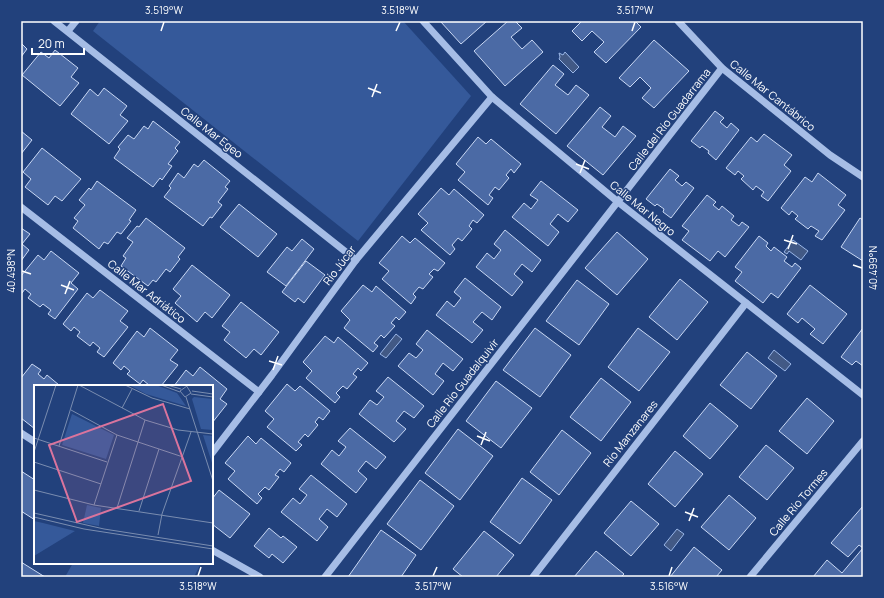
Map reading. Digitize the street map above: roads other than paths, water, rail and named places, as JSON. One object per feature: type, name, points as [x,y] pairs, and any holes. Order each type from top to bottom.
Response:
[{"type":"street","name":"Calle Mar Egeo","points":[[54,21],[356,260]]},
{"type":"street","points":[[68,31],[76,21]]},
{"type":"street","name":"Calle Mar Negro","points":[[423,21],[492,97],[618,202],[863,395]]},
{"type":"street","name":"Calle Mar Cantábrico","points":[[678,21],[722,68],[830,155],[863,177]]},
{"type":"street","name":"Calle del Río Guadarrama","points":[[618,202],[722,68]]},
{"type":"street","name":"Río Júcar","points":[[213,452],[356,260],[492,97]]},
{"type":"street","name":"Calle Río Guadalquivir","points":[[325,577],[618,202]]},
{"type":"street","name":"Calle Mar Adriático","points":[[21,207],[259,392]]},
{"type":"street","name":"Río Manzanares","points":[[533,577],[746,303]]},
{"type":"street","points":[[21,433],[34,441]]},
{"type":"street","name":"Calle Río Tormes","points":[[750,577],[863,441]]},
{"type":"street","points":[[213,551],[260,577]]}]
